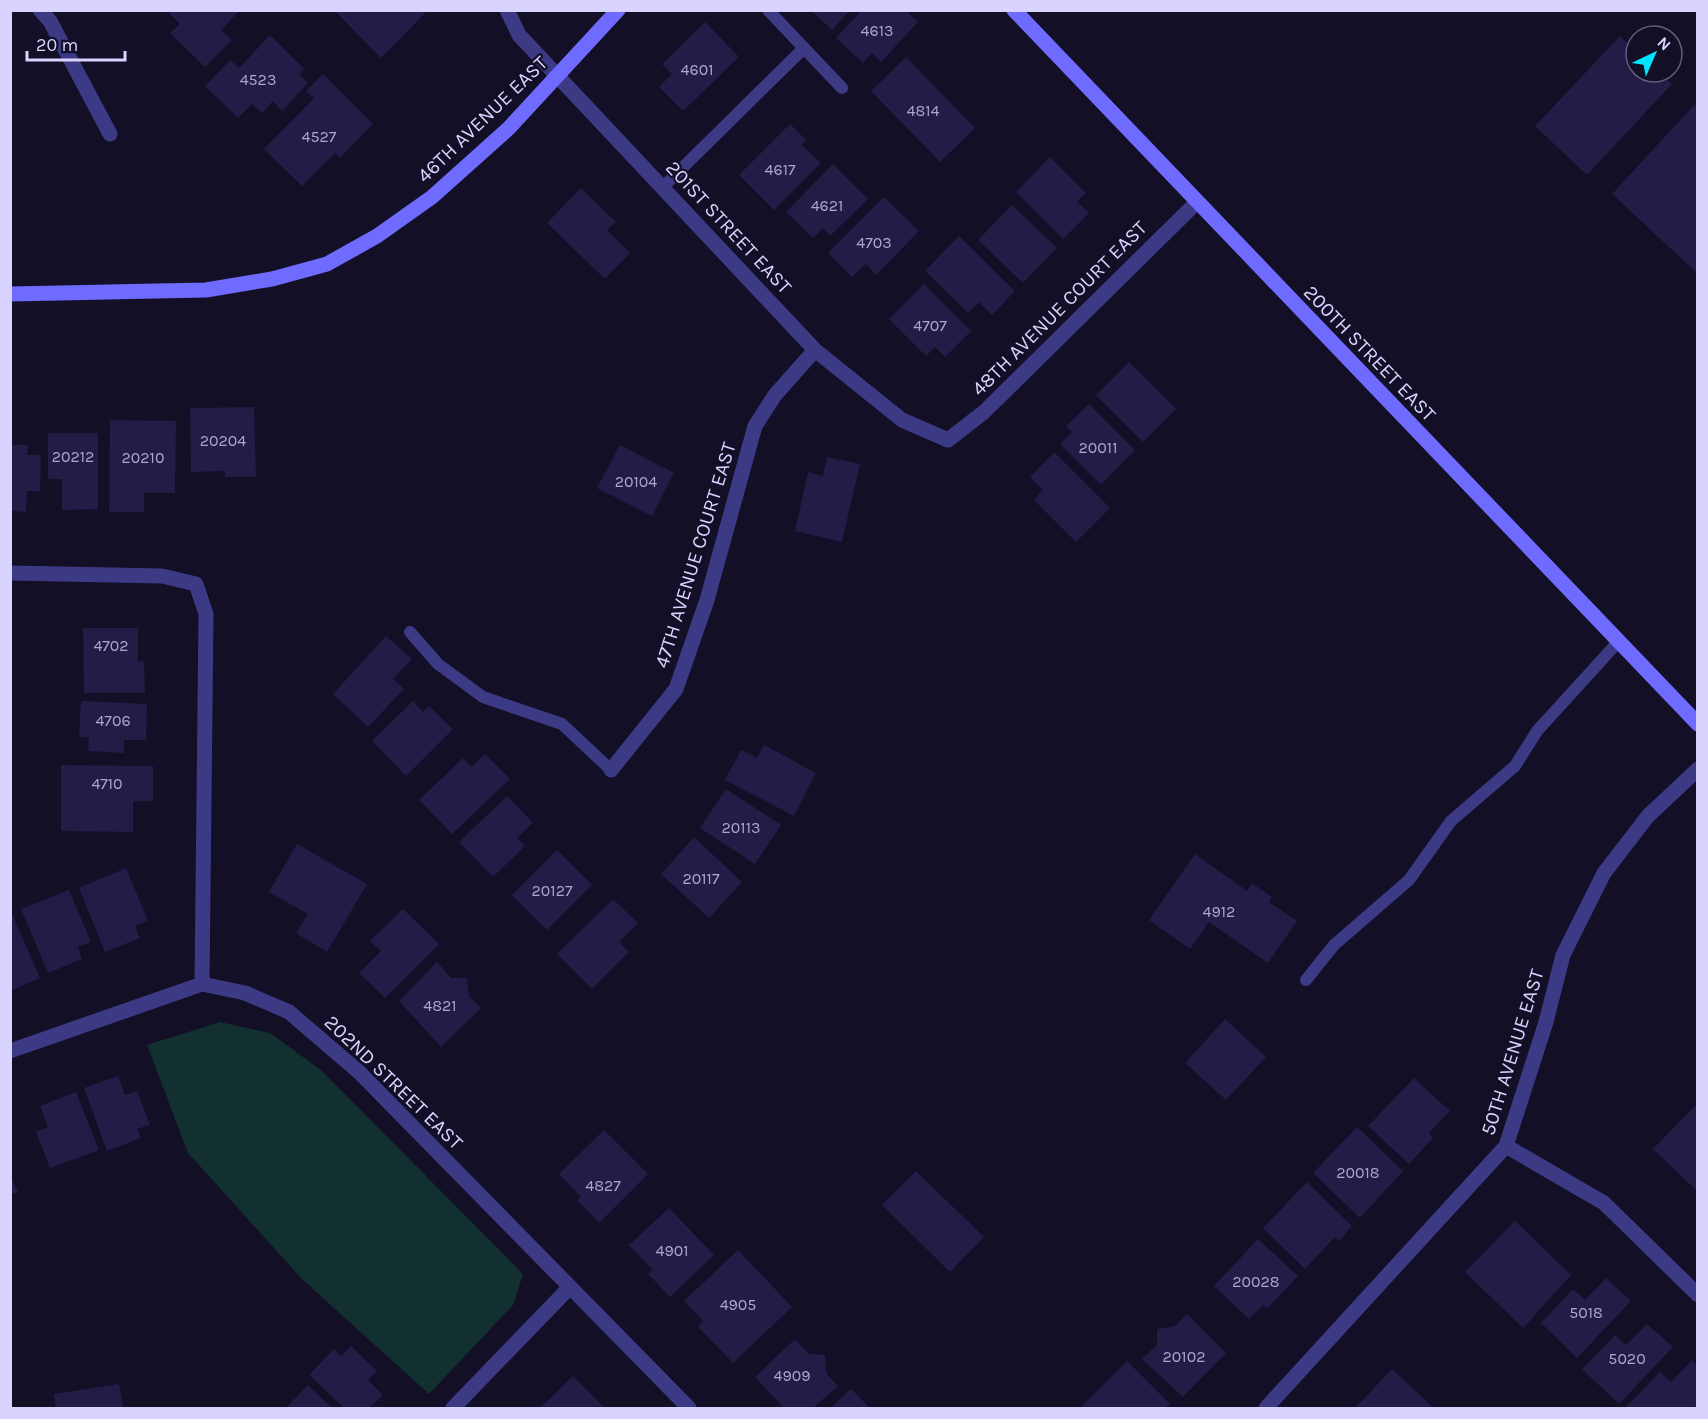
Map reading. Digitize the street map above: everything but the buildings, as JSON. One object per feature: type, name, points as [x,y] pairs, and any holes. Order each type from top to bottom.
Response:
[{"type":"street","points":[[40,10],[50,21],[110,134]]},
{"type":"street","name":"201ST STREET EAST","points":[[507,10],[519,35],[815,350],[902,420],[948,440]]},
{"type":"street","name":"46TH AVENUE EAST","points":[[10,294],[206,290],[272,279],[327,264],[377,236],[432,197],[509,128],[618,10]]},
{"type":"street","name":"200TH STREET EAST","points":[[1014,10],[1196,203],[1698,724]]},
{"type":"street","name":"48TH AVENUE COURT EAST","points":[[948,440],[984,412],[1196,203]]},
{"type":"street","name":"47TH AVENUE COURT EAST","points":[[611,770],[676,689],[707,600],[756,426],[775,395],[815,350]]},
{"type":"street","points":[[10,573],[162,576],[196,584],[206,614],[202,984],[10,1050]]},
{"type":"street","name":"50TH AVENUE EAST","points":[[1266,1408],[1506,1146],[1546,1022],[1563,955],[1604,873],[1648,816],[1698,769]]},
{"type":"street","name":"202ND STREET EAST","points":[[202,984],[245,993],[289,1012],[359,1072],[689,1408]]},
{"type":"street","points":[[1506,1146],[1604,1203],[1698,1295]]},
{"type":"street","points":[[453,1408],[570,1287]]},
{"type":"lane","points":[[768,10],[842,88]]},
{"type":"lane","points":[[663,187],[804,48]]},
{"type":"lane","points":[[410,632],[438,664],[483,697],[562,724],[611,770]]},
{"type":"lane","points":[[1306,980],[1334,945],[1409,880],[1451,821],[1515,766],[1548,717],[1618,642]]},
{"type":"green space","points":[[220,1022],[270,1033],[321,1070],[523,1274],[513,1305],[429,1394],[302,1279],[188,1153],[147,1045]]}]
